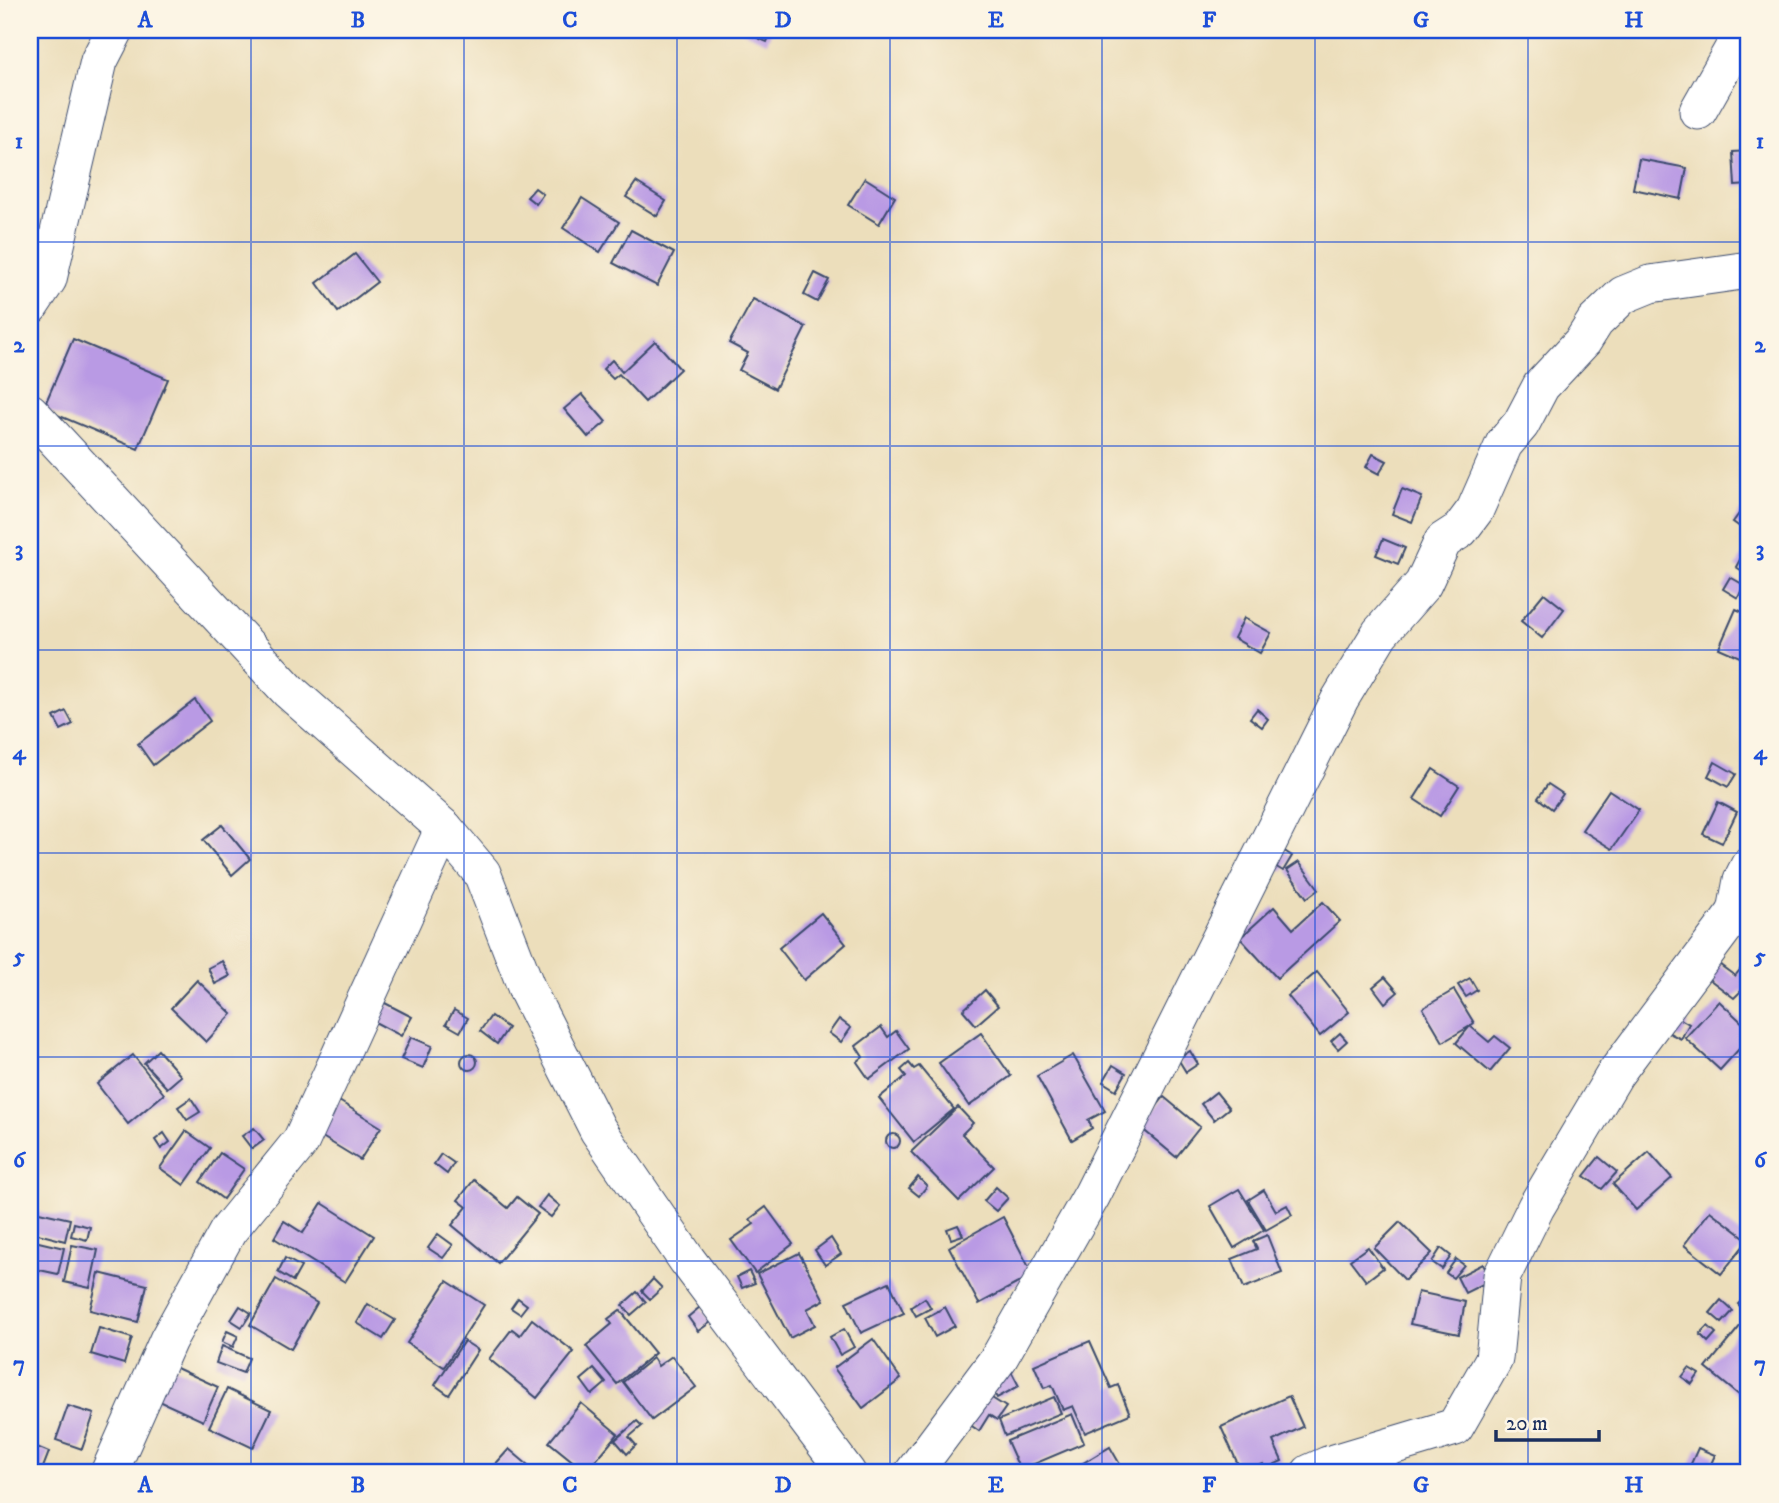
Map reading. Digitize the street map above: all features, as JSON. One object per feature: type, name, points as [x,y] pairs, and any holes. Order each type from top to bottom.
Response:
[{"type":"street","points":[[30,306],[48,279],[99,61],[115,30]]},
{"type":"street","points":[[1698,111],[1732,51],[1749,31]]},
{"type":"street","points":[[913,1473],[999,1358],[1092,1195],[1340,699],[1380,633],[1423,584],[1443,541],[1460,530],[1475,510],[1504,444],[1521,424],[1541,386],[1583,341],[1595,322],[1623,296],[1650,284],[1749,271]]},
{"type":"street","points":[[30,412],[289,691],[444,828],[482,873],[528,992],[598,1130],[687,1260],[847,1473]]},
{"type":"street","points":[[109,1473],[168,1340],[228,1231],[301,1141],[444,828]]},
{"type":"street","points":[[1310,1473],[1328,1465],[1455,1427],[1494,1359],[1502,1276],[1536,1207],[1615,1074],[1742,914],[1742,880],[1749,866]]},
{"type":"building","points":[[739,30],[772,30],[767,42]]},
{"type":"building","points":[[1749,151],[1749,185],[1735,186],[1733,152]]},
{"type":"building","points":[[1639,159],[1687,168],[1681,199],[1633,189]]},
{"type":"building","points":[[865,178],[895,197],[879,224],[848,205]]},
{"type":"building","points":[[636,182],[666,201],[657,216],[626,197]]},
{"type":"building","points":[[535,188],[543,194],[536,204],[527,197]]},
{"type":"building","points":[[582,198],[619,222],[600,252],[563,228]]},
{"type":"building","points":[[631,230],[674,253],[657,286],[613,263]]},
{"type":"building","points":[[355,254],[377,282],[338,312],[317,283]]},
{"type":"building","points":[[815,273],[829,280],[817,302],[804,295]]},
{"type":"building","points":[[753,299],[806,327],[775,389],[739,370],[748,353],[729,343]]},
{"type":"building","points":[[73,339],[168,379],[138,449],[43,409]]},
{"type":"building","points":[[655,341],[680,369],[645,402],[619,374],[613,379],[603,369],[612,360],[622,372]]},
{"type":"building","points":[[582,394],[606,422],[588,437],[564,409]]},
{"type":"building","points":[[1373,454],[1387,461],[1379,474],[1366,467]]},
{"type":"building","points":[[1402,489],[1422,497],[1412,522],[1392,514]]},
{"type":"building","points":[[1741,511],[1749,517],[1749,524],[1744,530],[1733,522]]},
{"type":"building","points":[[1383,539],[1405,548],[1398,564],[1376,555]]},
{"type":"building","points":[[1749,543],[1749,575],[1736,567]]},
{"type":"building","points":[[1730,577],[1744,585],[1738,598],[1723,589]]},
{"type":"building","points":[[1544,593],[1564,609],[1542,638],[1521,621]]},
{"type":"building","points":[[1736,609],[1749,615],[1749,661],[1719,648]]},
{"type":"building","points":[[1244,618],[1271,633],[1260,653],[1234,638]]},
{"type":"building","points":[[195,700],[210,721],[153,765],[138,744]]},
{"type":"building","points":[[1257,709],[1268,719],[1262,727],[1250,718]]},
{"type":"building","points":[[66,711],[73,724],[61,730],[54,717]]},
{"type":"building","points":[[1715,762],[1736,774],[1728,787],[1708,776]]},
{"type":"building","points":[[1433,769],[1459,786],[1440,816],[1414,799]]},
{"type":"building","points":[[1548,784],[1563,794],[1552,809],[1538,798]]},
{"type":"building","points":[[1609,790],[1639,810],[1612,849],[1582,830]]},
{"type":"building","points":[[1718,802],[1737,812],[1722,843],[1703,834]]},
{"type":"building","points":[[222,825],[250,859],[232,875],[203,840]]},
{"type":"building","points":[[1277,846],[1292,856],[1283,871],[1268,862]]},
{"type":"building","points":[[1299,862],[1319,889],[1307,898],[1287,870]]},
{"type":"building","points":[[1323,902],[1340,921],[1277,978],[1240,938],[1274,907],[1293,929]]},
{"type":"building","points":[[821,913],[846,944],[804,980],[779,948]]},
{"type":"building","points":[[1749,959],[1749,998],[1741,991],[1734,998],[1705,976],[1716,962],[1735,976]]},
{"type":"building","points":[[222,961],[230,976],[215,984],[208,968]]},
{"type":"building","points":[[1317,972],[1349,1012],[1320,1036],[1288,996]]},
{"type":"building","points":[[1385,977],[1398,992],[1385,1003],[1373,987]]},
{"type":"building","points":[[1470,978],[1477,990],[1466,997],[1458,985]]},
{"type":"building","points":[[197,980],[232,1014],[206,1042],[171,1008]]},
{"type":"building","points":[[985,990],[998,1006],[976,1025],[963,1010]]},
{"type":"building","points":[[1454,990],[1474,1023],[1443,1042],[1423,1008]]},
{"type":"building","points":[[381,1001],[412,1017],[401,1036],[371,1020]]},
{"type":"building","points":[[1719,1001],[1749,1029],[1749,1038],[1720,1070],[1685,1038]]},
{"type":"building","points":[[454,1010],[468,1018],[460,1032],[446,1024]]},
{"type":"building","points":[[491,1016],[508,1028],[497,1044],[480,1031]]},
{"type":"building","points":[[1677,1017],[1689,1024],[1681,1039],[1669,1033]]},
{"type":"building","points":[[839,1019],[851,1028],[841,1042],[829,1033]]},
{"type":"building","points":[[1470,1026],[1489,1042],[1495,1036],[1510,1048],[1490,1072],[1456,1043]]},
{"type":"building","points":[[881,1027],[888,1037],[896,1031],[909,1049],[869,1079],[857,1062],[863,1057],[856,1046]]},
{"type":"building","points":[[981,1033],[1011,1076],[969,1106],[939,1063]]},
{"type":"building","points":[[1340,1033],[1347,1041],[1338,1049],[1331,1041]]},
{"type":"building","points":[[411,1037],[432,1046],[423,1068],[401,1059]]},
{"type":"building","points":[[158,1050],[181,1076],[167,1088],[144,1063]]},
{"type":"building","points":[[1190,1051],[1198,1064],[1186,1072],[1178,1059]]},
{"type":"building","points":[[469,1054],[477,1062],[469,1070],[461,1062]]},
{"type":"building","points":[[133,1055],[164,1094],[128,1124],[97,1084]]},
{"type":"building","points":[[1073,1055],[1105,1111],[1088,1120],[1092,1128],[1072,1140],[1037,1076]]},
{"type":"building","points":[[909,1063],[914,1069],[919,1066],[954,1109],[914,1142],[879,1098],[906,1076],[901,1070]]},
{"type":"building","points":[[1113,1065],[1126,1073],[1116,1090],[1103,1082]]},
{"type":"building","points":[[1216,1092],[1229,1108],[1214,1120],[1201,1104]]},
{"type":"building","points":[[1164,1097],[1200,1127],[1176,1157],[1140,1127]]},
{"type":"building","points":[[191,1098],[200,1112],[187,1120],[178,1107]]},
{"type":"building","points":[[339,1101],[381,1127],[360,1160],[319,1135]]},
{"type":"building","points":[[958,1107],[973,1123],[962,1134],[994,1167],[959,1201],[911,1152]]},
{"type":"building","points":[[254,1128],[264,1140],[252,1149],[242,1136]]},
{"type":"building","points":[[186,1131],[210,1148],[184,1185],[160,1168]]},
{"type":"building","points":[[164,1133],[170,1142],[161,1149],[155,1140]]},
{"type":"building","points":[[890,1134],[896,1134],[900,1141],[896,1148],[890,1148],[886,1144],[886,1138]]},
{"type":"building","points":[[1649,1152],[1672,1178],[1636,1210],[1613,1184]]},
{"type":"building","points":[[220,1153],[244,1169],[223,1199],[200,1182]]},
{"type":"building","points":[[441,1154],[454,1163],[447,1174],[434,1164]]},
{"type":"building","points":[[1599,1157],[1617,1172],[1602,1189],[1584,1176]]},
{"type":"building","points":[[918,1177],[927,1186],[919,1196],[909,1188]]},
{"type":"building","points":[[474,1180],[508,1208],[517,1197],[538,1214],[498,1263],[452,1225],[467,1207],[458,1200]]},
{"type":"building","points":[[996,1187],[1008,1198],[996,1211],[984,1201]]},
{"type":"building","points":[[1239,1189],[1264,1230],[1234,1248],[1210,1206]]},
{"type":"building","points":[[1264,1190],[1276,1211],[1287,1205],[1292,1215],[1266,1230],[1248,1200]]},
{"type":"building","points":[[547,1195],[560,1206],[551,1217],[538,1207]]},
{"type":"building","points":[[322,1203],[374,1236],[345,1282],[274,1238],[284,1221],[303,1233]]},
{"type":"building","points":[[766,1207],[793,1244],[755,1273],[731,1240],[754,1224],[750,1219]]},
{"type":"building","points":[[30,1210],[70,1219],[65,1241],[30,1232]]},
{"type":"building","points":[[1710,1211],[1748,1240],[1721,1274],[1684,1245]]},
{"type":"building","points":[[1003,1217],[1033,1275],[979,1304],[949,1247]]},
{"type":"building","points":[[1400,1222],[1432,1253],[1405,1280],[1374,1248]]},
{"type":"building","points":[[74,1223],[90,1227],[87,1240],[71,1236]]},
{"type":"building","points":[[958,1225],[963,1235],[951,1239],[947,1229]]},
{"type":"building","points":[[438,1234],[453,1245],[443,1258],[428,1248]]},
{"type":"building","points":[[1267,1235],[1282,1273],[1244,1288],[1232,1259],[1257,1249],[1253,1241]]},
{"type":"building","points":[[831,1238],[841,1254],[825,1265],[815,1250]]},
{"type":"building","points":[[30,1240],[64,1248],[58,1274],[30,1268]]},
{"type":"building","points":[[72,1245],[98,1250],[90,1288],[64,1282]]},
{"type":"building","points":[[1368,1247],[1383,1268],[1366,1281],[1350,1260]]},
{"type":"building","points":[[1441,1248],[1451,1256],[1442,1269],[1432,1262]]},
{"type":"building","points":[[799,1253],[824,1300],[807,1309],[815,1325],[790,1338],[757,1274]]},
{"type":"building","points":[[285,1258],[301,1267],[293,1281],[278,1272]]},
{"type":"building","points":[[1456,1259],[1464,1265],[1453,1278],[1446,1273]]},
{"type":"building","points":[[1483,1264],[1491,1280],[1465,1293],[1457,1277]]},
{"type":"building","points":[[749,1271],[755,1283],[742,1288],[737,1277]]},
{"type":"building","points":[[99,1273],[147,1285],[138,1322],[90,1310]]},
{"type":"building","points":[[276,1279],[317,1303],[291,1349],[250,1325]]},
{"type":"building","points":[[653,1279],[662,1288],[650,1299],[642,1291]]},
{"type":"building","points":[[447,1281],[484,1305],[444,1367],[407,1343]]},
{"type":"building","points":[[889,1282],[904,1313],[861,1333],[846,1302]]},
{"type":"building","points":[[637,1292],[646,1302],[631,1315],[622,1305]]},
{"type":"building","points":[[1418,1292],[1465,1302],[1459,1334],[1410,1324]]},
{"type":"building","points":[[1749,1294],[1749,1316],[1738,1304]]},
{"type":"building","points":[[518,1298],[527,1305],[520,1314],[511,1308]]},
{"type":"building","points":[[925,1298],[931,1308],[916,1316],[911,1307]]},
{"type":"building","points":[[1721,1300],[1733,1311],[1722,1323],[1710,1313]]},
{"type":"building","points":[[368,1304],[395,1320],[383,1339],[357,1323]]},
{"type":"building","points":[[240,1306],[251,1313],[242,1327],[231,1320]]},
{"type":"building","points":[[700,1307],[711,1322],[698,1331],[688,1317]]},
{"type":"building","points":[[945,1307],[955,1326],[935,1337],[925,1318]]},
{"type":"building","points":[[620,1310],[655,1353],[617,1384],[586,1346],[612,1324],[608,1319]]},
{"type":"building","points":[[532,1319],[574,1352],[537,1398],[489,1359],[512,1329],[520,1335]]},
{"type":"building","points":[[1741,1325],[1749,1332],[1749,1394],[1745,1400],[1706,1368]]},
{"type":"building","points":[[1708,1326],[1716,1333],[1708,1342],[1700,1334]]},
{"type":"building","points":[[99,1328],[132,1338],[124,1364],[91,1354]]},
{"type":"building","points":[[844,1329],[854,1347],[840,1355],[830,1337]]},
{"type":"building","points":[[227,1331],[238,1336],[233,1347],[222,1342]]},
{"type":"building","points":[[873,1339],[901,1379],[863,1408],[834,1368]]},
{"type":"building","points":[[464,1341],[478,1350],[449,1395],[435,1385]]},
{"type":"building","points":[[1090,1341],[1111,1388],[1118,1385],[1130,1414],[1085,1433],[1073,1406],[1063,1410],[1052,1385],[1044,1388],[1034,1365]]},
{"type":"building","points":[[222,1346],[249,1358],[243,1373],[216,1363]]},
{"type":"building","points":[[672,1356],[696,1387],[652,1420],[623,1382],[653,1358],[658,1366]]},
{"type":"building","points":[[170,1365],[218,1387],[203,1421],[155,1399]]},
{"type":"building","points":[[1008,1365],[1019,1386],[997,1398],[989,1384]]},
{"type":"building","points":[[1689,1368],[1699,1374],[1692,1384],[1682,1377]]},
{"type":"building","points":[[594,1369],[606,1383],[592,1395],[581,1380]]},
{"type":"building","points":[[227,1389],[271,1410],[253,1448],[209,1427]]},
{"type":"building","points":[[987,1395],[1006,1407],[997,1420],[989,1415],[979,1431],[969,1424]]},
{"type":"building","points":[[1289,1396],[1303,1427],[1273,1441],[1282,1461],[1265,1469],[1263,1464],[1242,1473],[1221,1427]]},
{"type":"building","points":[[1054,1397],[1061,1413],[1005,1436],[999,1420]]},
{"type":"building","points":[[581,1403],[618,1434],[586,1472],[549,1442]]},
{"type":"building","points":[[68,1406],[94,1414],[82,1449],[56,1440]]},
{"type":"building","points":[[1072,1414],[1084,1443],[1020,1470],[1007,1441]]},
{"type":"building","points":[[637,1421],[642,1426],[629,1437],[636,1445],[627,1454],[615,1440]]},
{"type":"building","points":[[32,1445],[49,1452],[42,1470],[30,1464]]},
{"type":"building","points":[[1110,1447],[1125,1473],[1071,1473],[1070,1471]]},
{"type":"building","points":[[1698,1448],[1715,1455],[1707,1473],[1690,1466]]},
{"type":"building","points":[[509,1449],[528,1465],[520,1473],[498,1473],[492,1468]]}]
